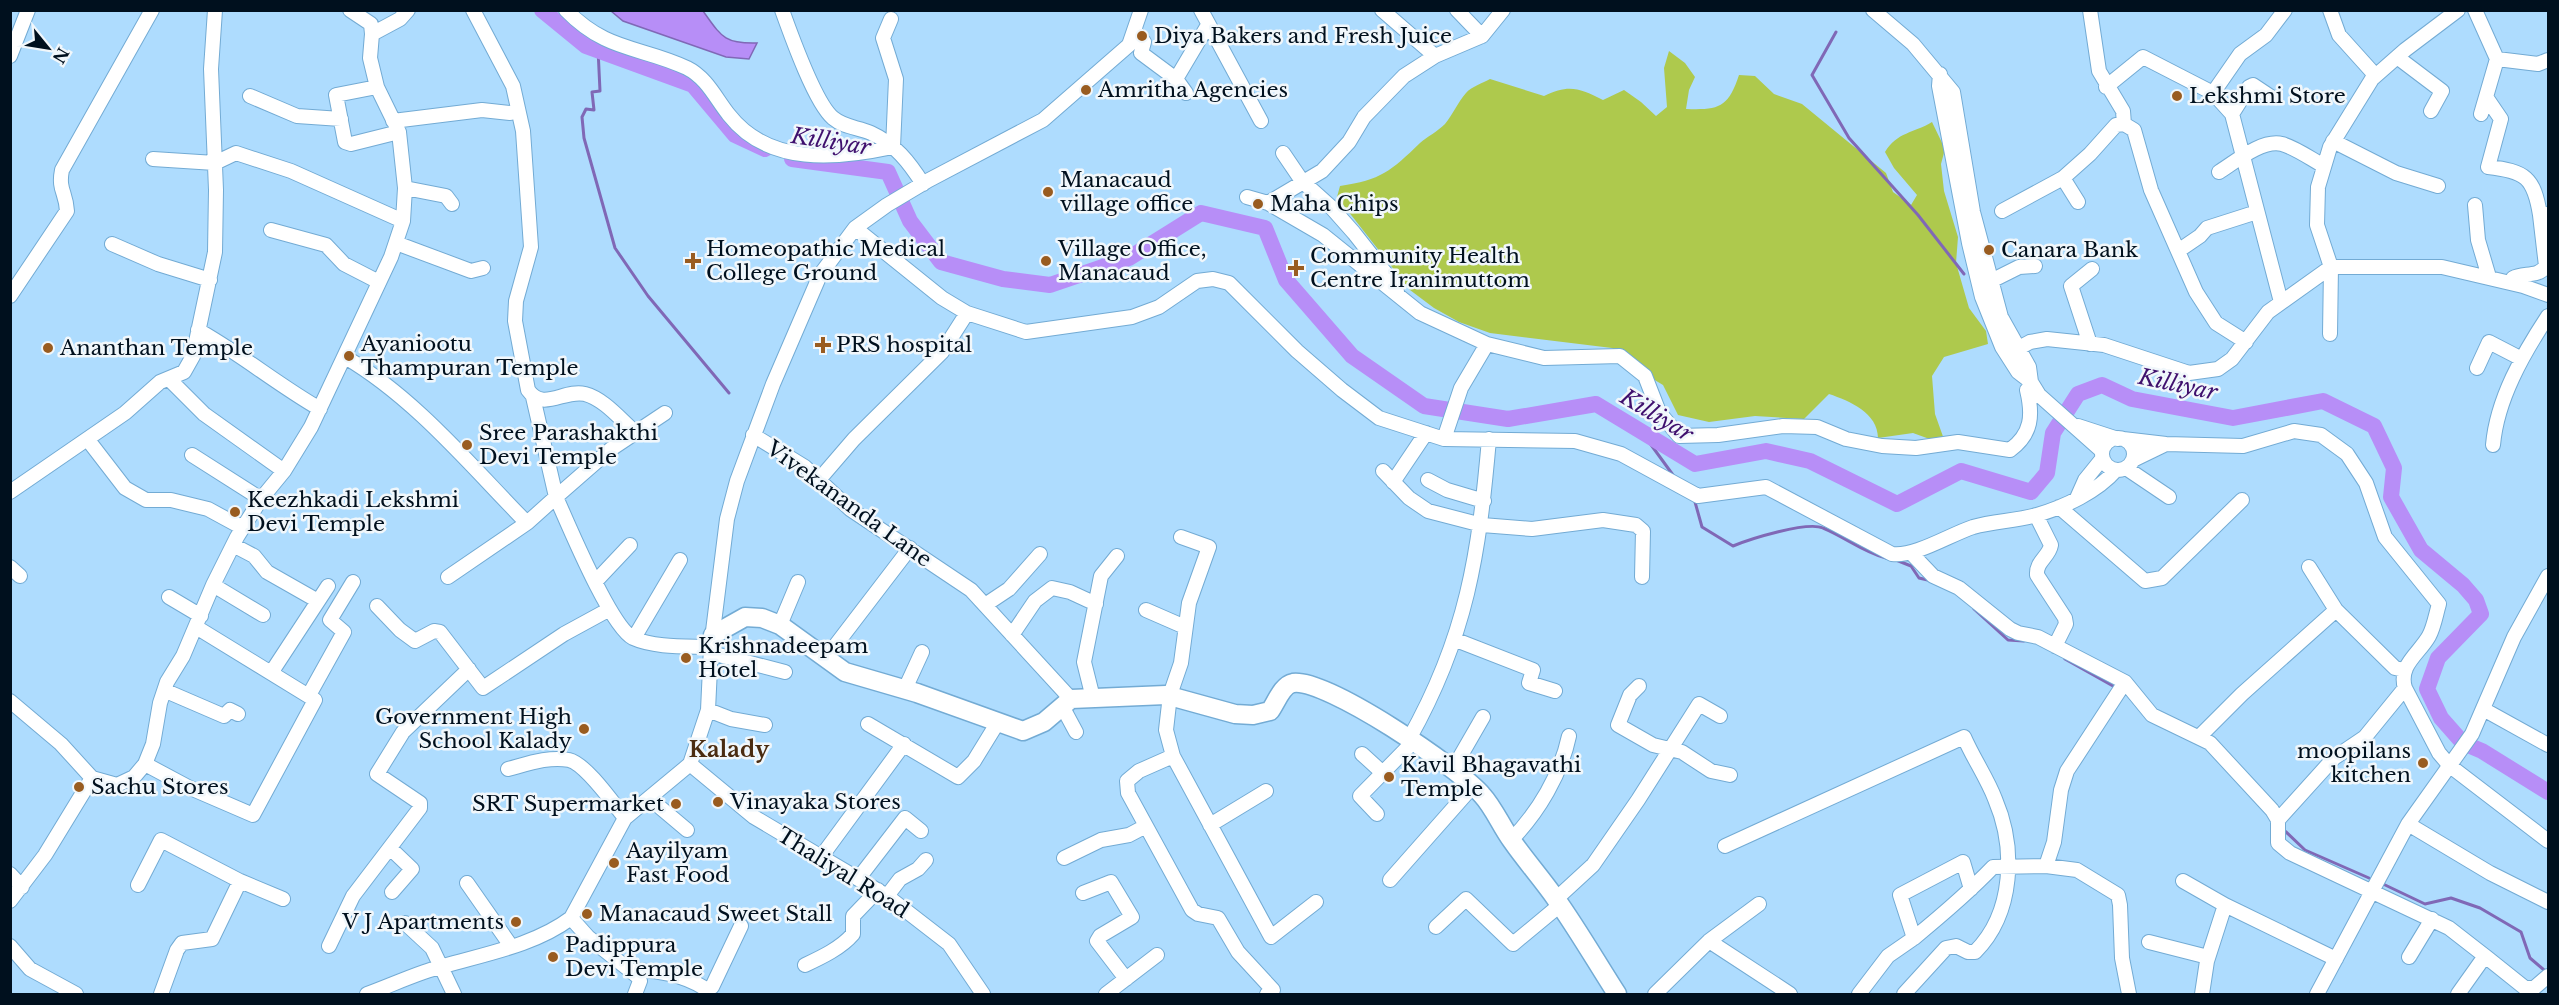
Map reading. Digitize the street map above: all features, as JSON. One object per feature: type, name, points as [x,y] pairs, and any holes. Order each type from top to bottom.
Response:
[{"type":"main road","points":[[712,645],[745,617],[762,618],[780,625],[845,672],[1028,730],[1044,722],[1066,703],[1093,698],[1170,695],[1235,714],[1253,715],[1270,711],[1285,687],[1293,683],[1319,689],[1344,700],[1411,740],[1453,769],[1483,795],[1511,840],[1558,902],[1617,994]]},
{"type":"street","points":[[10,56],[28,10]]},
{"type":"street","points":[[10,296],[67,211],[67,199],[59,185],[62,170],[152,10]]},
{"type":"street","points":[[10,492],[125,413],[160,382],[178,376],[188,366],[215,252],[215,163],[211,69],[215,10]]},
{"type":"street","points":[[10,700],[61,744],[92,778],[117,785],[134,777],[145,764],[153,744],[160,703],[166,691],[167,682],[198,622],[233,545],[261,499],[284,471],[320,409],[379,282],[403,221],[405,188],[396,127],[376,87],[370,58],[372,24],[350,10]]},
{"type":"street","points":[[372,34],[400,19],[408,10]]},
{"type":"street","points":[[473,10],[513,86],[524,131],[531,247],[516,301],[515,321],[528,390],[533,397],[556,497],[608,610],[617,624],[634,638],[712,645],[785,672]]},
{"type":"street","points":[[566,10],[582,27],[609,43],[689,69],[706,81],[744,132],[766,146],[831,157],[893,147]]},
{"type":"street","points":[[782,10],[805,70],[830,116],[842,125],[870,132],[904,155],[920,186]]},
{"type":"street","points":[[367,994],[440,967],[511,946],[559,927],[571,918],[625,818],[690,764],[708,710],[712,645],[727,519],[753,435],[820,275],[855,228],[920,186],[1043,120],[1130,45],[1141,10]]},
{"type":"street","points":[[1201,10],[1261,121]]},
{"type":"street","points":[[1382,10],[1435,56]]},
{"type":"street","points":[[1458,10],[1482,36]]},
{"type":"street","points":[[1268,202],[1302,181],[1312,178],[1335,158],[1357,132],[1364,117],[1390,88],[1417,66],[1482,36],[1503,10]]},
{"type":"street","points":[[1873,10],[1913,44],[1953,92],[1973,212],[2001,317],[2029,367],[2035,387]]},
{"type":"street","points":[[2090,10],[2099,71],[2106,87],[2123,111],[2124,124]]},
{"type":"street","points":[[2213,93],[2240,54],[2266,35],[2285,10]]},
{"type":"street","points":[[2330,10],[2339,35],[2375,75]]},
{"type":"street","points":[[2330,334],[2331,267],[2317,225],[2318,187],[2333,141],[2358,97],[2375,75],[2458,10]]},
{"type":"street","points":[[2475,10],[2497,59],[2481,114]]},
{"type":"street","points":[[891,19],[883,38],[896,79],[893,147]]},
{"type":"street","points":[[1176,79],[1208,25]]},
{"type":"street","points":[[1135,31],[1144,42],[1141,53],[1176,79],[1186,93]]},
{"type":"street","points":[[2106,87],[2144,57],[2213,93],[2232,114],[2281,302]]},
{"type":"street","points":[[2397,57],[2442,91],[2431,111]]},
{"type":"street","points":[[2497,59],[2538,64],[2548,60]]},
{"type":"street","points":[[1940,74],[1939,86],[1945,110],[1957,190],[1981,291],[2002,347],[2018,372],[2102,455],[2106,466],[2125,466],[2169,497]]},
{"type":"street","points":[[2232,114],[2249,87],[2253,85],[2271,97]]},
{"type":"street","points":[[376,87],[336,95],[345,142],[351,144],[396,127],[482,110],[510,113]]},
{"type":"street","points":[[250,96],[297,116],[341,119]]},
{"type":"street","points":[[2486,98],[2501,118],[2488,166],[2511,170],[2530,180],[2544,214],[2546,266],[2537,273],[2518,275],[2512,278],[2511,283]]},
{"type":"street","points":[[2002,211],[2063,178],[2090,154],[2111,130],[2124,124]]},
{"type":"street","points":[[2124,124],[2134,130],[2151,190],[2196,292],[2216,323],[2246,342]]},
{"type":"street","points":[[2333,141],[2396,174],[2438,186]]},
{"type":"street","points":[[2219,172],[2242,157],[2279,143],[2324,166]]},
{"type":"street","points":[[153,159],[215,163],[236,153],[291,171],[403,221]]},
{"type":"street","points":[[1283,153],[1302,181],[1331,207],[1354,233],[1391,280],[1399,297]]},
{"type":"street","points":[[2063,178],[2078,202]]},
{"type":"street","points":[[405,188],[446,196],[452,204]]},
{"type":"street","points":[[1247,197],[1268,202],[1323,234],[1420,313],[1487,344],[1544,358],[1620,356],[1645,376],[1659,412],[1679,436],[1718,435],[1783,426],[1817,427],[1846,439],[1882,446],[1916,448],[1959,442],[2010,450],[2028,433],[2031,421],[2027,390],[2035,387]]},
{"type":"street","points":[[2475,205],[2478,240],[2489,278]]},
{"type":"street","points":[[2178,251],[2200,236],[2207,228],[2257,212]]},
{"type":"street","points":[[855,228],[942,298],[967,313],[1026,332],[1132,317],[1159,307],[1197,281],[1213,279],[1229,283],[1297,351],[1379,418],[1444,439],[1575,441],[1621,454],[1698,496],[1766,487],[1892,554],[1912,554],[1932,542],[1975,527],[2036,515],[2059,507],[2102,483],[2125,466],[2166,444]]},
{"type":"street","points":[[271,230],[326,245],[344,264],[379,282]]},
{"type":"street","points":[[396,243],[471,271],[483,268]]},
{"type":"street","points":[[112,244],[158,264],[210,280]]},
{"type":"street","points":[[1991,281],[2019,267],[2035,266]]},
{"type":"street","points":[[2017,349],[2041,339],[2104,345],[2189,374],[2218,369],[2232,359],[2268,312],[2331,267],[2442,267],[2511,283],[2548,295]]},
{"type":"street","points":[[2090,344],[2071,286],[2092,269]]},
{"type":"street","points":[[817,482],[854,439],[942,352],[967,313]]},
{"type":"street","points":[[2493,445],[2495,425],[2523,357],[2548,316]]},
{"type":"street","points":[[198,330],[238,352],[265,374],[320,409]]},
{"type":"street","points":[[2477,368],[2488,342],[2518,357],[2523,357]]},
{"type":"street","points":[[1444,439],[1461,388],[1487,344]]},
{"type":"street","points":[[345,357],[387,387],[434,427],[527,523]]},
{"type":"street","points":[[169,379],[204,414],[284,471]]},
{"type":"street","points":[[533,397],[546,401],[578,393],[593,397],[635,432]]},
{"type":"street","points":[[448,577],[527,523],[635,432],[665,412]]},
{"type":"street","points":[[2071,422],[2131,445],[2125,466]]},
{"type":"street","points":[[2077,498],[2085,480],[2111,440],[2243,446],[2294,431],[2321,435],[2347,454],[2366,483],[2385,537],[2439,604],[2430,635],[2404,670],[2402,679],[2439,753],[2451,766],[2548,841]]},
{"type":"street","points":[[1394,482],[1426,433]]},
{"type":"street","name":"Vivekananda Lane","points":[[753,435],[805,467],[817,482],[850,509],[971,590],[1012,635],[1066,703],[1076,732]]},
{"type":"street","points":[[1377,814],[1360,796],[1384,774],[1411,740],[1456,640],[1474,573],[1482,525],[1489,439]]},
{"type":"street","points":[[88,440],[125,488],[146,500],[171,500],[208,509],[243,528]]},
{"type":"street","points":[[192,455],[261,499]]},
{"type":"street","points":[[1383,471],[1409,498],[1428,511],[1482,525],[1532,529],[1604,520],[1636,525],[1642,531],[1642,577]]},
{"type":"street","points":[[1428,480],[1447,490],[1484,501]]},
{"type":"street","points":[[2059,507],[2145,581],[2162,578],[2242,500]]},
{"type":"street","points":[[2036,515],[2051,545],[2050,550],[2039,562],[2037,575],[2065,618],[2066,624],[2055,646]]},
{"type":"street","points":[[1181,537],[1209,547],[1189,603],[1181,663],[1170,695],[1166,730],[1173,756],[1271,937],[1316,902]]},
{"type":"street","points":[[233,545],[254,556],[267,572],[318,601]]},
{"type":"street","points":[[596,581],[630,545]]},
{"type":"street","points":[[825,659],[910,548]]},
{"type":"street","points":[[985,605],[1009,589],[1040,554]]},
{"type":"street","points":[[1912,554],[1933,576],[1959,588],[2010,629],[2038,637],[2125,682],[2152,715],[2210,743],[2272,810],[2278,820],[2278,843],[2290,853],[2449,928],[2525,988],[2534,988],[2548,976]]},
{"type":"street","points":[[1093,698],[1084,662],[1101,576],[1117,556]]},
{"type":"street","points":[[634,638],[680,560]]},
{"type":"street","points":[[2309,567],[2336,610],[2395,668],[2404,670]]},
{"type":"street","points":[[2317,994],[2408,824],[2472,734],[2514,637],[2548,576]]},
{"type":"street","points":[[309,695],[344,632],[330,620],[353,582]]},
{"type":"street","points":[[780,625],[798,582]]},
{"type":"street","points":[[213,585],[263,615]]},
{"type":"street","points":[[271,673],[328,586]]},
{"type":"street","points":[[1012,635],[1035,601],[1052,588],[1070,592],[1096,604]]},
{"type":"street","points":[[145,764],[188,787],[254,815],[315,700],[271,673],[198,622],[169,597]]},
{"type":"street","points":[[377,606],[400,630],[415,640],[434,631],[440,632],[483,688],[564,634],[608,610]]},
{"type":"street","points":[[1146,610],[1185,627]]},
{"type":"street","points":[[2199,737],[2242,694],[2336,610]]},
{"type":"street","points":[[1456,640],[1533,670],[1529,683],[1555,691]]},
{"type":"street","points":[[904,689],[922,652]]},
{"type":"street","points":[[328,946],[353,896],[408,827],[420,803],[377,774],[403,732],[447,688],[470,669]]},
{"type":"street","points":[[2046,866],[2054,842],[2061,790],[2067,771],[2125,682]]},
{"type":"street","points":[[1639,686],[1630,695],[1618,725],[1653,745],[1682,752],[1711,771],[1730,776]]},
{"type":"street","points":[[2278,820],[2334,758],[2365,737],[2405,688]]},
{"type":"street","points":[[166,691],[224,716],[230,710],[238,714]]},
{"type":"street","points":[[1436,927],[1466,899],[1513,944],[1593,865],[1638,800],[1699,704],[1720,716]]},
{"type":"street","points":[[2483,709],[2548,745]]},
{"type":"street","points":[[708,710],[731,719],[765,724]]},
{"type":"street","points":[[1453,769],[1483,717]]},
{"type":"street","points":[[867,724],[958,777],[974,761],[999,722]]},
{"type":"street","points":[[1511,840],[1528,823],[1542,802],[1569,736]]},
{"type":"street","points":[[1725,846],[1964,737],[1996,799],[2004,830],[2008,866],[2005,903],[1982,945],[1975,952],[1968,952],[1956,946],[1946,948],[1904,994]]},
{"type":"street","points":[[821,857],[904,744]]},
{"type":"street","points":[[1362,754],[1384,774]]},
{"type":"street","points":[[1173,756],[1139,771],[1127,781],[1128,793],[1192,910],[1198,914],[1218,918],[1238,952],[1273,990],[1267,994]]},
{"type":"street","points":[[508,769],[548,759],[570,760],[581,767],[625,818]]},
{"type":"street","name":"Thaliyal Road","points":[[690,764],[754,817],[882,893],[949,944],[980,993]]},
{"type":"street","points":[[10,901],[45,855],[92,778]]},
{"type":"street","points":[[1390,880],[1473,786]]},
{"type":"street","points":[[1210,825],[1266,790]]},
{"type":"street","points":[[649,798],[687,830]]},
{"type":"street","points":[[858,879],[905,818],[921,831]]},
{"type":"street","points":[[2408,824],[2490,873],[2548,902]]},
{"type":"street","points":[[1064,858],[1101,840],[1129,835],[1146,826]]},
{"type":"street","points":[[138,885],[161,840],[240,881],[283,899]]},
{"type":"street","points":[[390,848],[412,869],[392,892]]},
{"type":"street","points":[[805,965],[828,954],[850,938],[853,934],[853,916],[900,879],[918,869],[926,860]]},
{"type":"street","points":[[1914,938],[1900,895],[1963,862],[1971,889]]},
{"type":"street","points":[[1859,994],[1888,956],[1914,938],[1993,867],[2046,866],[2077,870],[2118,895],[2121,905],[2122,958],[2128,994]]},
{"type":"street","points":[[10,874],[22,887]]},
{"type":"street","points":[[161,994],[177,950],[182,943],[212,939],[240,881]]},
{"type":"street","points":[[2183,881],[2225,905],[2336,958]]},
{"type":"street","points":[[1083,892],[1111,882],[1132,918],[1100,936],[1097,941],[1126,979]]},
{"type":"street","points":[[467,883],[511,946]]},
{"type":"street","points":[[1655,994],[1709,942],[1759,904]]},
{"type":"street","points":[[2202,994],[2208,957],[2225,905]]},
{"type":"street","points":[[571,918],[588,937],[630,970],[640,981],[635,994]]},
{"type":"street","points":[[2409,957],[2432,920]]},
{"type":"street","points":[[405,923],[432,948],[454,994]]},
{"type":"street","points":[[630,970],[648,970],[696,983],[706,989],[712,987],[741,926]]},
{"type":"street","points":[[1709,942],[1790,994]]},
{"type":"street","points":[[2149,942],[2208,957]]},
{"type":"street","points":[[10,945],[30,969],[76,994]]},
{"type":"street","points":[[1106,994],[1157,955]]},
{"type":"street","points":[[2458,994],[2485,956]]},
{"type":"green space","points":[[1669,51],[1685,63],[1695,77],[1689,90],[1686,109],[1707,109],[1721,105],[1731,94],[1739,75],[1755,76],[1774,94],[1802,104],[1886,173],[1893,192],[1911,205],[1917,195],[1894,168],[1885,152],[1895,140],[1932,122],[1945,149],[1941,164],[1944,191],[1958,237],[1956,263],[1969,308],[1986,331],[1988,344],[1944,357],[1932,376],[1935,414],[1946,445],[1913,433],[1878,438],[1877,429],[1868,415],[1854,404],[1829,394],[1804,419],[1755,416],[1709,422],[1678,415],[1663,385],[1638,370],[1612,348],[1490,333],[1459,322],[1434,308],[1410,290],[1337,197],[1340,186],[1376,177],[1401,161],[1445,124],[1468,91],[1490,79],[1544,96],[1560,90],[1574,89],[1603,100],[1624,90],[1656,116],[1667,107],[1664,68]]},
{"type":"shaded area","points":[[611,11],[703,11],[724,37],[737,42],[757,43],[749,59],[726,57],[623,21]]},
{"type":"waterway","name":"Killiyar","points":[[542,10],[586,46],[693,85],[735,135],[765,149]]},
{"type":"waterway","points":[[1836,32],[1812,75],[1849,138],[1918,215],[1964,274]]},
{"type":"waterway","points":[[598,49],[600,91],[592,92],[594,110],[586,109],[582,117],[584,138],[615,248],[648,296],[729,393]]},
{"type":"waterway","name":"Killiyar","points":[[792,159],[888,172],[910,221],[941,262],[1003,279],[1050,285],[1129,258],[1201,213],[1265,228],[1286,280],[1352,356],[1424,406],[1508,419],[1596,404],[1695,464],[1766,451],[1810,461],[1897,504],[1961,471],[2031,492],[2047,473],[2053,433],[2078,394],[2102,385],[2132,399],[2233,418],[2323,401],[2374,426],[2394,468],[2391,497],[2421,550],[2463,585],[2476,600],[2481,614],[2438,658],[2427,689],[2441,718],[2463,743],[2482,751],[2548,792]]},
{"type":"waterway","points":[[1641,431],[1673,475]]},
{"type":"waterway","points":[[1695,502],[1702,527],[1733,546],[1778,532],[1815,526],[1886,558]]},
{"type":"waterway","points":[[1896,560],[1911,566],[1919,578],[1932,581]]},
{"type":"waterway","points":[[1974,609],[2008,640],[2024,641]]},
{"type":"waterway","points":[[2065,659],[2113,686]]},
{"type":"waterway","points":[[2284,830],[2305,850],[2369,878]]},
{"type":"waterway","points":[[2383,884],[2425,904],[2451,898],[2480,908],[2521,932],[2530,958],[2544,970]]},
{"type":"place","name":"Diya Bakers and Fresh Juice","points":[[1142,36]]},
{"type":"place","name":"Amritha Agencies","points":[[1086,90]]},
{"type":"place","name":"Lekshmi Store","points":[[2177,96]]},
{"type":"place","name":"Manacaud village office","points":[[1048,192]]},
{"type":"place","name":"Maha Chips","points":[[1258,204]]},
{"type":"place","name":"Canara Bank","points":[[1989,250]]},
{"type":"place","name":"Homeopathic Medical College Ground","points":[[693,261]]},
{"type":"place","name":"Village Office, Manacaud","points":[[1046,261]]},
{"type":"place","name":"Community Health Centre Iranimuttom","points":[[1296,268]]},
{"type":"place","name":"PRS hospital","points":[[823,345]]},
{"type":"place","name":"Ananthan Temple","points":[[48,348]]},
{"type":"place","name":"Ayaniootu Thampuran Temple","points":[[349,356]]},
{"type":"place","name":"Sree Parashakthi Devi Temple","points":[[467,445]]},
{"type":"place","name":"Keezhkadi Lekshmi Devi Temple","points":[[235,512]]},
{"type":"place","name":"Krishnadeepam Hotel","points":[[686,658]]},
{"type":"place","name":"Government High School Kalady","points":[[584,729]]},
{"type":"place","name":"moopilans kitchen","points":[[2423,763]]},
{"type":"place","name":"Kavil Bhagavathi Temple","points":[[1389,777]]},
{"type":"place","name":"Sachu Stores","points":[[79,787]]},
{"type":"place","name":"Vinayaka Stores","points":[[718,802]]},
{"type":"place","name":"SRT Supermarket","points":[[676,804]]},
{"type":"place","name":"Aayilyam Fast Food","points":[[614,863]]},
{"type":"place","name":"Manacaud Sweet Stall","points":[[587,914]]},
{"type":"place","name":"V J Apartments","points":[[516,922]]},
{"type":"place","name":"Padippura Devi Temple","points":[[553,957]]},
{"type":"district","name":"Kalady","points":[[729,749]]}]
